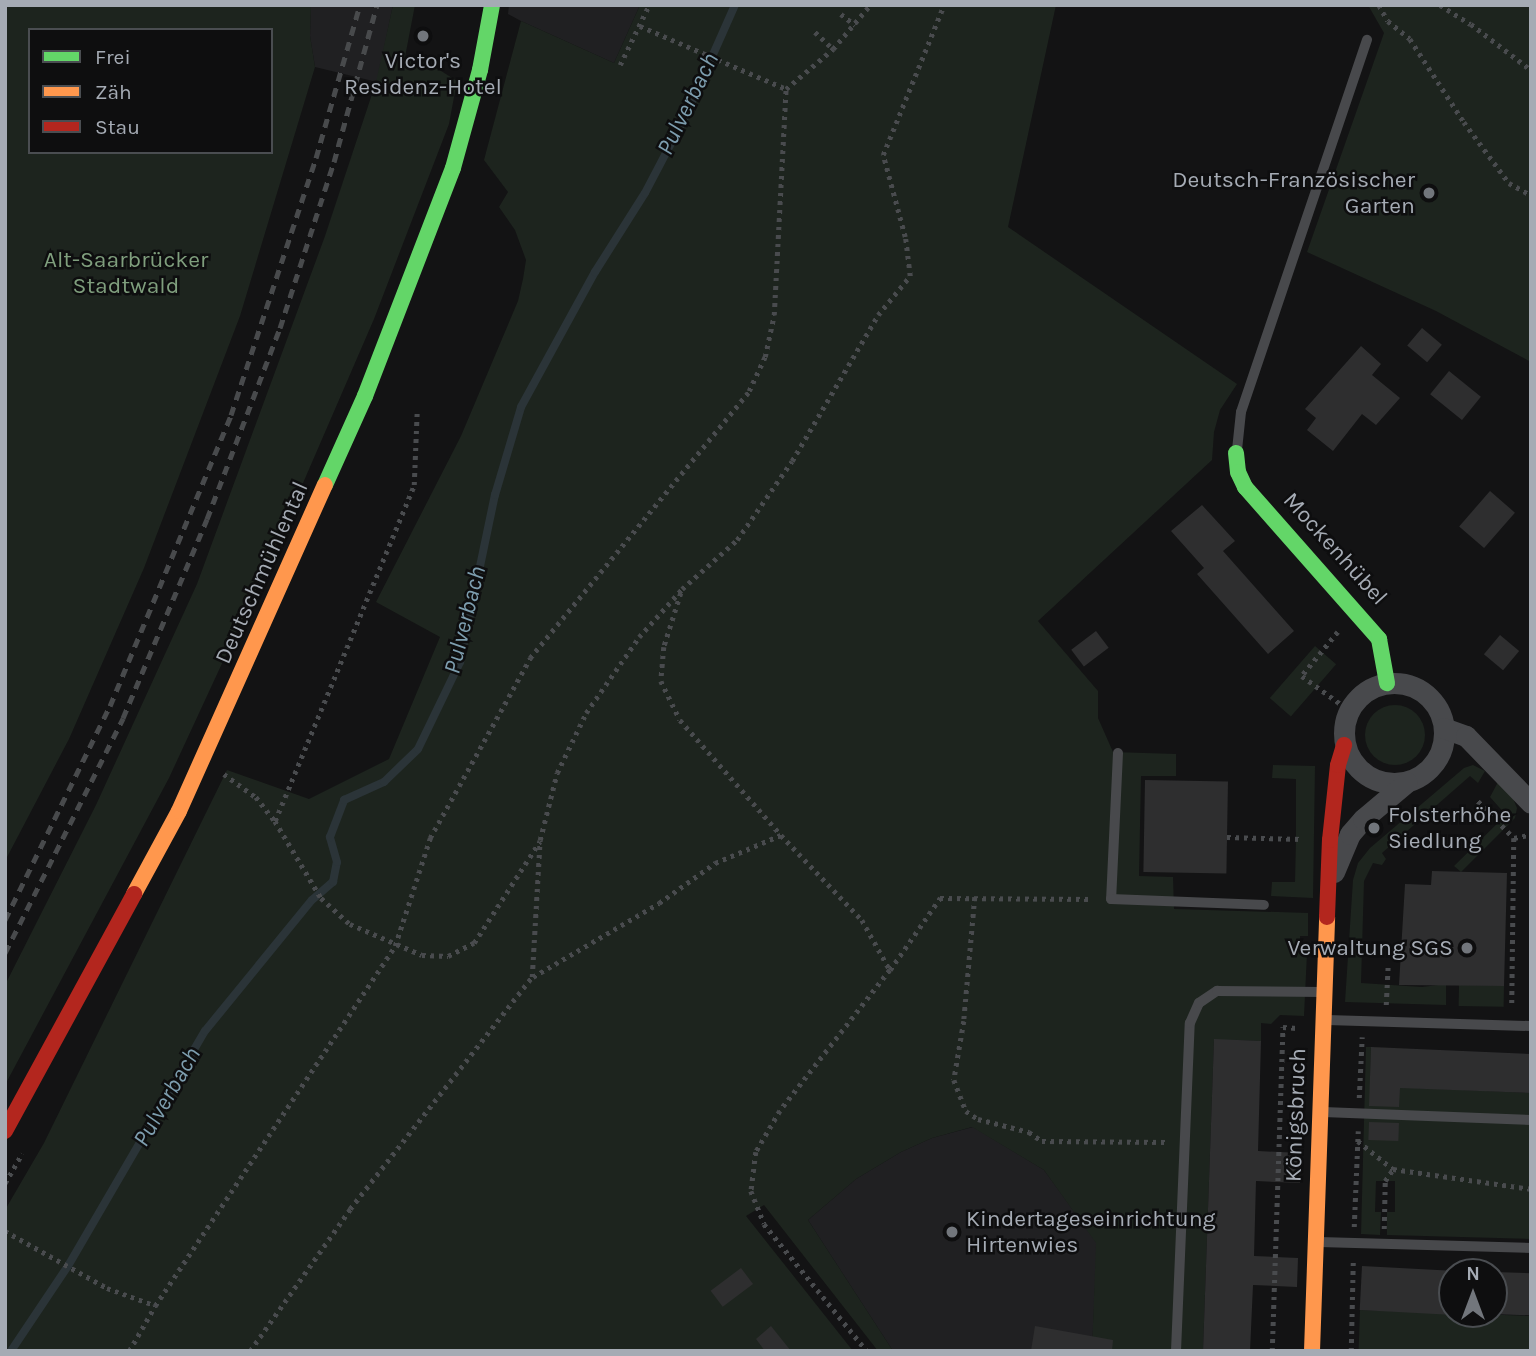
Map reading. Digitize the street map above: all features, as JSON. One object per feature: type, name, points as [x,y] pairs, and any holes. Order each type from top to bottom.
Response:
[{"type":"main road","name":"Deutschmühlental","points":[[5,1131],[179,811],[365,396],[453,168],[480,70],[492,5]]},
{"type":"main road","name":"Mockenhübel","points":[[1236,453],[1238,472],[1245,486],[1379,639],[1385,659],[1387,683]]},
{"type":"main road","name":"Königsbruch","points":[[1312,1351],[1323,1112],[1323,992],[1338,765],[1345,745]]},
{"type":"street","points":[[1349,710],[1371,688],[1387,683],[1404,683],[1431,699],[1440,712],[1444,728],[1466,736],[1531,803]]},
{"type":"street","name":"Königsbruch","points":[[1345,745],[1343,727],[1349,710]]},
{"type":"street","name":"Königsbruch","points":[[1329,883],[1350,834],[1363,819],[1408,782],[1432,767],[1444,742],[1444,728]]},
{"type":"street","points":[[1345,745],[1354,765],[1373,779],[1384,783],[1408,782]]},
{"type":"lane","points":[[1236,453],[1245,402],[1367,40]]},
{"type":"lane","points":[[1118,753],[1111,899],[1264,905]]},
{"type":"lane","points":[[1176,1351],[1190,1023],[1199,1003],[1217,991],[1323,992]]},
{"type":"lane","points":[[1323,1024],[1363,1021],[1531,1026]]},
{"type":"lane","points":[[1323,1112],[1531,1120]]},
{"type":"lane","points":[[1316,1242],[1531,1248]]},
{"type":"path","points":[[620,65],[649,5]]},
{"type":"path","points":[[129,1351],[155,1306],[396,946],[430,838],[530,658],[749,391],[765,356],[774,315],[786,89],[833,49],[870,5]]},
{"type":"path","points":[[532,977],[540,841],[557,773],[586,713],[639,637],[682,589],[737,540],[792,461],[878,315],[909,276],[905,237],[883,155],[944,5]]},
{"type":"path","points":[[1379,5],[1388,21],[1410,39],[1464,122],[1509,183],[1531,195]]},
{"type":"path","points":[[1440,5],[1471,24],[1531,70]]},
{"type":"path","points":[[841,13],[855,25]]},
{"type":"path","points":[[640,26],[786,89]]},
{"type":"path","points":[[815,32],[833,49]]},
{"type":"path","points":[[275,821],[414,485],[417,409]]},
{"type":"path","points":[[682,589],[664,647],[661,681],[680,720],[781,835],[862,920],[890,971]]},
{"type":"path","points":[[1349,710],[1302,676],[1355,611]]},
{"type":"path","points":[[221,772],[256,797],[275,821],[321,898],[350,924],[422,955],[447,956],[474,943],[540,841]]},
{"type":"path","points":[[1478,801],[1514,838],[1512,1026]]},
{"type":"path","points":[[250,1351],[350,1209],[532,977],[659,903],[715,863],[781,835]]},
{"type":"path","points":[[1514,838],[1528,835]]},
{"type":"path","points":[[1227,836],[1296,839]]},
{"type":"path","points":[[975,897],[964,1021],[954,1080],[966,1111],[978,1119],[1029,1132],[1042,1141],[1184,1142]]},
{"type":"path","points":[[867,1351],[764,1224],[751,1191],[751,1172],[756,1152],[780,1111],[890,971],[940,898],[1111,899]]},
{"type":"path","points":[[1386,1003],[1388,964]]},
{"type":"path","points":[[1351,1351],[1363,1021]]},
{"type":"path","points":[[1272,1351],[1283,1027],[1323,1024]]},
{"type":"path","points":[[1358,1140],[1393,1169],[1531,1189]]},
{"type":"path","points":[[1384,1244],[1385,1181],[1393,1169]]},
{"type":"path","points":[[5,1231],[107,1288],[155,1306]]},
{"type":"shaded area","points":[[311,5],[393,5],[377,82],[315,67],[310,36]]},
{"type":"shaded area","points":[[509,5],[640,5],[614,63],[508,14]]},
{"type":"shaded area","name":"Kindertageseinrichtung Hirtenwies","points":[[973,1127],[1044,1170],[1097,1243],[1092,1351],[893,1351],[808,1220],[856,1179],[901,1152],[932,1138]]},
{"type":"green space","name":"Alt-Saarbrücker Stadtwald","points":[[5,5],[311,5],[310,36],[315,67],[240,316],[144,568],[69,739],[5,861]]},
{"type":"green space","points":[[393,5],[415,5],[405,57],[430,64],[457,81],[449,124],[374,319],[268,564],[169,778],[5,1085],[5,985],[96,805],[197,584],[325,236],[376,82]]},
{"type":"green space","points":[[640,5],[1056,5],[1008,227],[1237,384],[1220,410],[1214,432],[1212,460],[1038,621],[1098,691],[1098,718],[1113,752],[1176,754],[1176,776],[1141,776],[1139,876],[1173,877],[1174,909],[1308,913],[1308,936],[1300,936],[1300,953],[1307,953],[1304,1016],[1280,1015],[1271,1024],[1261,1023],[1261,1041],[1214,1040],[1203,1351],[1092,1351],[1096,1243],[1044,1170],[972,1127],[932,1138],[901,1152],[856,1179],[808,1220],[893,1351],[878,1351],[764,1205],[746,1216],[853,1351],[5,1351],[5,1210],[44,1143],[227,770],[309,799],[389,759],[440,637],[376,602],[461,436],[518,301],[526,260],[515,230],[499,207],[508,192],[484,160],[521,21],[614,63]]},
{"type":"green space","name":"Deutsch-Französischer Garten","points":[[1368,5],[1531,5],[1531,362],[1436,311],[1307,252],[1384,33]]},
{"type":"green space","points":[[1315,646],[1336,664],[1291,716],[1270,698]]},
{"type":"green space","points":[[1395,705],[1412,710],[1420,718],[1425,735],[1420,752],[1412,760],[1395,765],[1378,760],[1370,752],[1365,735],[1370,718],[1378,710]]},
{"type":"green space","points":[[1273,765],[1315,766],[1313,898],[1271,896],[1272,882],[1295,882],[1296,839],[1296,779],[1272,778]]},
{"type":"green space","points":[[1473,765],[1485,771],[1478,783],[1470,776],[1382,853],[1386,859],[1382,865],[1373,863],[1364,881],[1361,983],[1422,987],[1446,984],[1446,1005],[1345,1002],[1353,880],[1358,863],[1370,848],[1464,768]]},
{"type":"green space","points":[[1498,782],[1512,796],[1517,808],[1515,818],[1461,872],[1454,866],[1506,815],[1490,797]]},
{"type":"green space","points":[[1459,985],[1504,986],[1504,1007],[1459,1006]]},
{"type":"green space","points":[[1366,1047],[1371,1047],[1370,1086],[1531,1093],[1531,1239],[1387,1235],[1387,1212],[1395,1212],[1395,1181],[1376,1181],[1375,1212],[1381,1212],[1380,1235],[1361,1234]]},
{"type":"green space","points":[[1360,1310],[1438,1313],[1438,1328],[1508,1328],[1508,1315],[1531,1316],[1530,1351],[1359,1351]]},
{"type":"building","points":[[1422,328],[1442,345],[1427,362],[1407,346]]},
{"type":"building","points":[[1361,346],[1381,364],[1372,375],[1400,398],[1376,425],[1362,414],[1333,451],[1307,430],[1316,418],[1305,409]]},
{"type":"building","points":[[1449,371],[1481,397],[1462,420],[1430,394]]},
{"type":"building","points":[[1490,491],[1515,513],[1484,548],[1459,526]]},
{"type":"building","points":[[1202,505],[1235,541],[1223,551],[1294,631],[1268,654],[1197,574],[1204,568],[1171,531]]},
{"type":"building","points":[[1096,631],[1109,648],[1084,666],[1071,650]]},
{"type":"building","points":[[1500,635],[1519,651],[1503,670],[1484,654]]},
{"type":"building","points":[[1145,780],[1228,781],[1226,873],[1143,872]]},
{"type":"building","name":"Verwaltung SGS","points":[[1432,871],[1507,873],[1504,986],[1399,985],[1405,884],[1431,885]]},
{"type":"building","points":[[1214,1039],[1261,1041],[1258,1151],[1301,1153],[1300,1183],[1256,1181],[1254,1256],[1298,1258],[1297,1287],[1253,1285],[1250,1351],[1203,1351]]},
{"type":"building","points":[[1371,1047],[1531,1054],[1531,1093],[1400,1088],[1399,1107],[1369,1106]]},
{"type":"building","points":[[1369,1122],[1399,1123],[1398,1141],[1368,1140]]},
{"type":"building","points":[[1362,1266],[1438,1270],[1438,1314],[1360,1310]]},
{"type":"building","points":[[741,1268],[753,1284],[723,1307],[711,1291]]},
{"type":"building","points":[[1508,1272],[1531,1273],[1530,1315],[1508,1315]]},
{"type":"building","points":[[771,1326],[791,1351],[765,1351],[756,1339]]},
{"type":"building","points":[[1035,1326],[1113,1340],[1112,1351],[1031,1351]]},
{"type":"waterway","name":"Pulverbach","points":[[11,1351],[68,1266],[205,1031],[312,900],[333,882],[337,862],[330,837],[344,800],[384,782],[418,749],[460,662],[495,495],[521,407],[595,272],[645,193],[688,111],[735,5]]},
{"type":"railway","points":[[5,920],[110,706],[231,415],[316,158],[360,5]]},
{"type":"railway","points":[[5,953],[123,718],[207,519],[280,328],[334,162],[377,5]]},
{"type":"traffic: fast","points":[[325,485],[365,396],[453,168],[480,70],[492,5]]},
{"type":"traffic: fast","points":[[1236,453],[1238,472],[1245,487],[1379,639],[1387,683]]},
{"type":"traffic: slow","points":[[134,894],[179,811],[325,485]]},
{"type":"traffic: slow","points":[[1312,1351],[1327,917]]},
{"type":"traffic: jam","points":[[1327,917],[1330,840],[1338,765],[1344,745]]},
{"type":"traffic: jam","points":[[5,1131],[134,894]]},
{"type":"place","name":"Victor's Residenz-Hotel","points":[[423,36]]},
{"type":"place","name":"Deutsch-Französischer Garten","points":[[1429,193]]},
{"type":"place","name":"Folsterhöhe Siedlung","points":[[1374,828]]},
{"type":"place","name":"Verwaltung SGS","points":[[1467,948]]},
{"type":"place","name":"Kindertageseinrichtung Hirtenwies","points":[[952,1232]]}]
